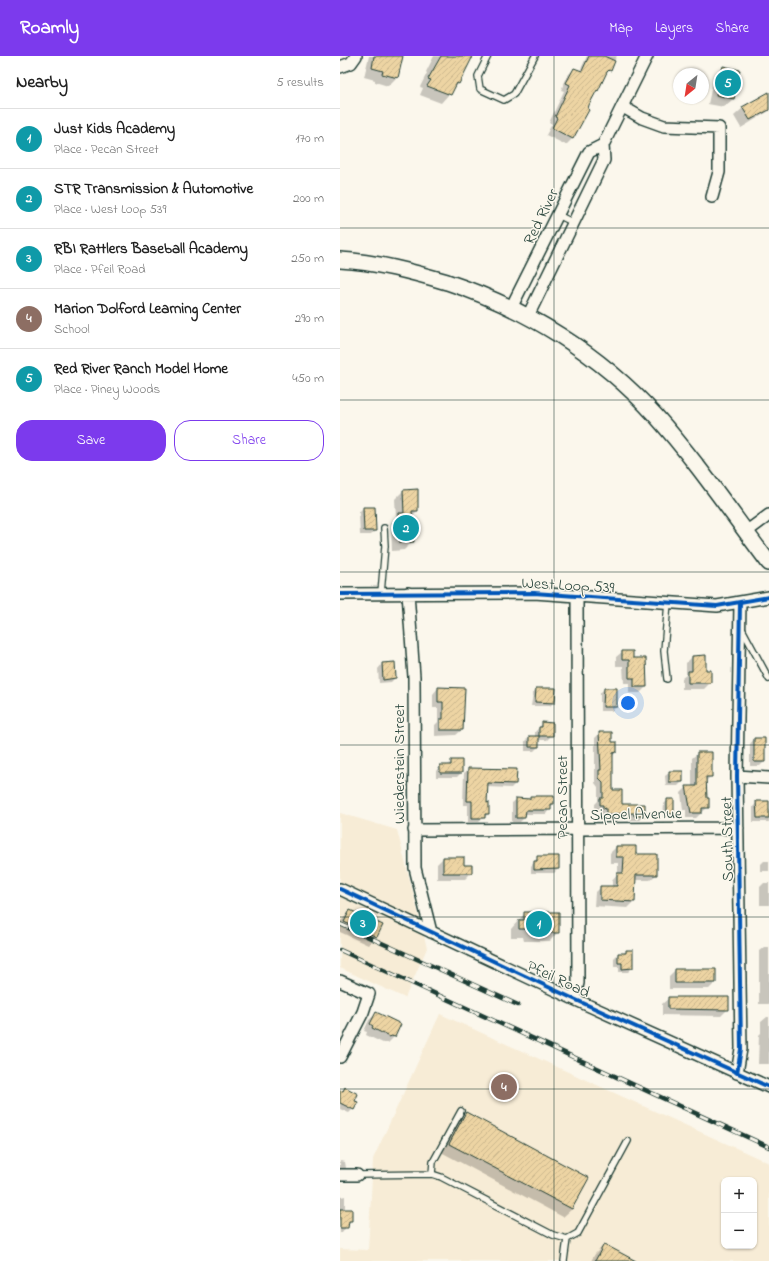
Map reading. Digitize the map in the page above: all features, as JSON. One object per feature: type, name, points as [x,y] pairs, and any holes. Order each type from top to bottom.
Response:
[{"type":"main road","points":[[340,260],[404,270],[467,289],[528,316],[592,357],[626,386],[677,440],[769,563]]},
{"type":"street","points":[[340,67],[351,63],[356,56]]},
{"type":"street","name":"Red River","points":[[528,316],[604,160],[603,146],[647,56]]},
{"type":"street","points":[[623,107],[642,118],[664,126],[719,128],[719,172],[712,197]]},
{"type":"street","name":"Red River","points":[[511,308],[589,152],[603,146]]},
{"type":"street","points":[[746,532],[769,515]]},
{"type":"street","name":"Wiederstein Street","points":[[408,593],[414,677],[415,868],[432,932]]},
{"type":"street","name":"West Loop 539","points":[[340,594],[534,593],[717,606],[769,597]]},
{"type":"street","name":"Pecan Street","points":[[574,999],[578,983],[577,595]]},
{"type":"street","name":"South Street","points":[[737,1073],[741,1049],[737,776],[740,603]]},
{"type":"street","points":[[737,776],[769,778]]},
{"type":"street","name":"Sippel Avenue","points":[[414,830],[738,828]]},
{"type":"street","name":"Pfeil Road","points":[[340,889],[574,999],[769,1087]]},
{"type":"street","points":[[340,981],[370,994],[363,1012],[340,1057]]},
{"type":"street","points":[[340,1175],[357,1175]]},
{"type":"lane","points":[[488,56],[478,76],[480,89],[504,100],[514,94],[535,56]]},
{"type":"lane","points":[[558,214],[574,223]]},
{"type":"lane","points":[[381,593],[384,528]]},
{"type":"lane","points":[[667,679],[664,651],[668,602]]},
{"type":"lane","points":[[739,624],[745,632],[769,679]]},
{"type":"lane","points":[[432,1174],[434,1162],[461,1111]]},
{"type":"lane","points":[[357,1175],[432,1174],[441,1177],[553,1235],[567,1239],[578,1233],[628,1141]]},
{"type":"lane","points":[[564,1261],[567,1239]]},
{"type":"shaded area","points":[[340,813],[397,830],[427,948],[405,998],[340,968]]},
{"type":"shaded area","points":[[440,1014],[769,1163],[769,1261],[340,1261],[340,1249],[368,1250],[373,1159]]},
{"type":"building","points":[[374,56],[403,56],[398,78],[382,74],[383,71],[372,68]]},
{"type":"building","points":[[441,56],[473,56],[459,84],[457,83],[451,95],[427,86],[431,80],[428,79]]},
{"type":"building","points":[[589,56],[604,56],[615,61],[611,71],[609,70],[607,72],[598,91],[597,90],[589,105],[589,110],[573,139],[552,128],[557,118],[555,117],[570,85],[566,83],[574,68],[582,71]]},
{"type":"building","points":[[723,66],[740,70],[734,99],[716,95]]},
{"type":"building","points":[[769,92],[769,110],[750,120],[742,107]]},
{"type":"building","points":[[418,489],[418,511],[412,511],[414,542],[400,543],[399,513],[404,513],[403,490]]},
{"type":"building","points":[[363,507],[375,507],[376,531],[364,531]]},
{"type":"building","points":[[622,651],[633,651],[633,658],[646,658],[647,687],[634,687],[634,678],[629,678],[629,660],[622,660]]},
{"type":"building","points":[[706,655],[706,670],[711,670],[711,683],[688,683],[688,671],[692,671],[692,656]]},
{"type":"building","points":[[395,662],[396,678],[383,680],[382,663]]},
{"type":"building","points":[[438,687],[465,688],[463,730],[440,730],[440,719],[443,719],[443,702],[438,702]]},
{"type":"building","points":[[536,688],[556,688],[555,703],[535,702]]},
{"type":"building","points":[[604,688],[617,688],[617,707],[603,707]]},
{"type":"building","points":[[542,722],[553,723],[553,736],[539,736],[539,727],[542,727]]},
{"type":"building","points":[[599,732],[612,732],[612,742],[617,742],[617,752],[613,753],[613,790],[622,790],[622,804],[645,804],[645,816],[634,816],[634,813],[606,814],[606,808],[603,809],[603,805],[600,805],[600,798],[603,798],[603,782],[599,778],[599,770],[601,770]]},
{"type":"building","points":[[529,736],[539,736],[539,747],[529,747]]},
{"type":"building","points":[[754,738],[765,738],[765,762],[754,762]]},
{"type":"building","points":[[697,752],[712,752],[712,777],[706,777],[709,808],[702,808],[702,813],[691,813],[686,786],[697,786]]},
{"type":"building","points":[[451,760],[462,760],[462,773],[440,773],[440,765],[451,765]]},
{"type":"building","points":[[468,768],[517,769],[516,784],[488,783],[487,803],[489,802],[489,814],[485,814],[485,818],[472,818],[472,801],[467,801]]},
{"type":"building","points":[[669,771],[683,771],[683,782],[669,782]]},
{"type":"building","points":[[530,796],[554,796],[554,804],[551,804],[551,810],[526,810],[525,818],[516,818],[516,798],[530,799]]},
{"type":"building","points":[[667,799],[674,799],[674,814],[667,813]]},
{"type":"building","points":[[756,801],[769,801],[769,818],[757,818]]},
{"type":"building","points":[[616,846],[636,846],[636,854],[657,854],[657,875],[636,875],[635,902],[600,900],[600,886],[617,886],[617,873],[623,873],[624,857],[616,857]]},
{"type":"building","points":[[537,856],[559,856],[559,869],[534,870],[534,861],[537,861]]},
{"type":"building","points":[[443,857],[464,857],[464,865],[472,865],[472,873],[443,873]]},
{"type":"building","points":[[350,910],[383,925],[377,937],[344,922]]},
{"type":"building","points":[[524,912],[559,912],[559,933],[532,933],[532,929],[519,929],[519,920],[524,920]]},
{"type":"building","points":[[626,950],[633,950],[633,968],[622,969],[622,963],[618,963],[618,953],[626,953]]},
{"type":"building","points":[[675,969],[716,969],[716,983],[675,983]]},
{"type":"building","points":[[668,997],[729,997],[729,1010],[668,1009]]},
{"type":"building","points":[[376,1012],[401,1024],[395,1037],[390,1037],[372,1028],[373,1026],[370,1024]]},
{"type":"building","points":[[345,1087],[358,1094],[355,1101],[358,1102],[354,1110],[340,1103],[340,1090],[343,1091]]},
{"type":"building","points":[[466,1112],[589,1178],[572,1209],[449,1144]]},
{"type":"building","points":[[340,1209],[352,1209],[352,1221],[349,1221],[348,1228],[340,1228]]},
{"type":"building","points":[[604,1244],[636,1261],[595,1261]]},
{"type":"railway","points":[[340,924],[518,1005]]},
{"type":"railway","points":[[340,950],[769,1147]]},
{"type":"cycle path","points":[[340,594],[534,593],[717,606],[769,597]]},
{"type":"cycle path","points":[[737,1073],[741,1049],[737,776],[740,603]]},
{"type":"cycle path","points":[[340,889],[574,999],[769,1087]]},
{"type":"place","name":"Red River Ranch Model Home","points":[[728,83]]},
{"type":"place","name":"STR Transmission & Automotive","points":[[406,528]]},
{"type":"place","name":"RBI Rattlers Baseball Academy","points":[[363,923]]},
{"type":"place","name":"Just Kids Academy","points":[[539,924]]},
{"type":"place","name":"Marion Dolford Learning Center","points":[[504,1087]]}]
